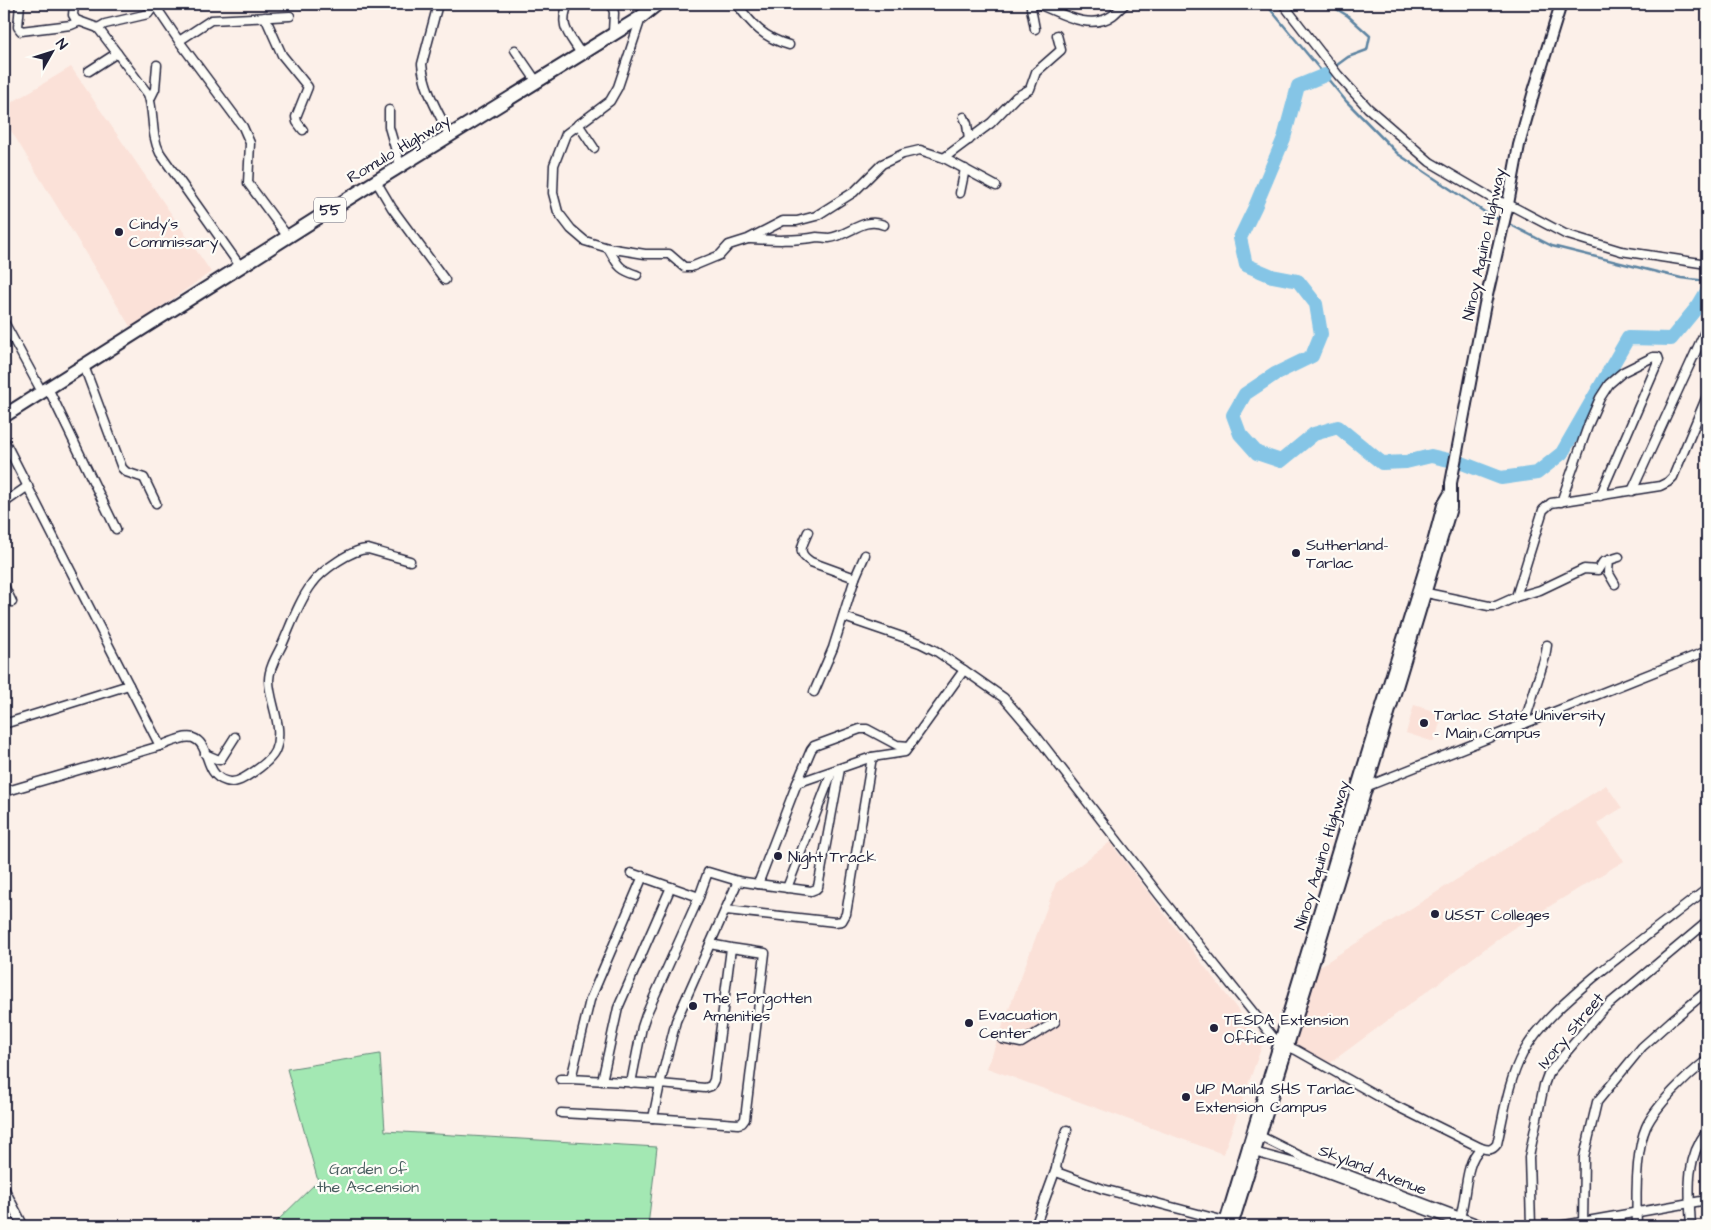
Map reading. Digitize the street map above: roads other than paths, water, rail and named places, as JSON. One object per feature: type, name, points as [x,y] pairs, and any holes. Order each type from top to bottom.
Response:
[{"type":"highway","name":"Romulo Highway","points":[[4,416],[400,165],[641,17],[657,4]]},
{"type":"main road","name":"Ninoy Aquino Highway","points":[[1229,1224],[1422,592],[1443,505],[1451,488],[1519,145],[1561,4]]},
{"type":"main road","name":"Ninoy Aquino Highway","points":[[1359,799],[1368,786],[1373,750]]},
{"type":"street","points":[[20,4],[18,27],[21,31],[71,25],[78,22]]},
{"type":"street","points":[[74,4],[73,15],[78,22],[98,28],[144,88],[150,99],[154,137],[160,153],[240,266]]},
{"type":"street","points":[[98,28],[106,24],[148,14],[151,10],[151,4]]},
{"type":"street","points":[[155,4],[179,42],[243,127],[250,143],[248,183],[288,237]]},
{"type":"street","points":[[438,4],[422,64],[427,89],[450,136]]},
{"type":"street","points":[[568,4],[564,14],[564,25],[581,54]]},
{"type":"street","points":[[612,4],[614,32]]},
{"type":"street","points":[[737,4],[763,34],[774,41],[789,45]]},
{"type":"street","points":[[1032,4],[1035,29]]},
{"type":"street","points":[[1038,4],[1082,22],[1094,23],[1113,15],[1125,4]]},
{"type":"street","points":[[1283,4],[1338,75],[1381,121],[1430,162],[1507,207],[1565,234],[1621,251],[1707,264]]},
{"type":"street","points":[[179,42],[211,20],[290,16]]},
{"type":"street","points":[[265,17],[282,56],[308,87],[296,117],[303,130]]},
{"type":"street","points":[[641,17],[618,87],[610,101],[598,112],[566,134],[554,165],[553,193],[558,212],[585,241],[608,248],[645,254],[669,254],[681,266],[690,267],[720,255],[730,245],[748,239],[782,221],[797,221],[816,216],[854,192],[882,164],[902,154],[920,150],[944,158],[996,186]]},
{"type":"street","points":[[944,158],[991,123],[1016,97],[1030,89],[1036,72],[1061,50],[1057,36]]},
{"type":"street","points":[[515,50],[537,82]]},
{"type":"street","points":[[89,71],[117,53]]},
{"type":"street","points":[[150,99],[155,89],[157,65]]},
{"type":"street","points":[[390,110],[389,127],[400,165]]},
{"type":"street","points":[[964,117],[969,140]]},
{"type":"street","points":[[578,124],[594,148]]},
{"type":"street","points":[[960,193],[965,169]]},
{"type":"street","points":[[376,181],[392,208],[445,280]]},
{"type":"street","points":[[748,239],[800,240],[818,237],[830,238],[860,224],[879,223],[884,225]]},
{"type":"street","points":[[608,248],[619,267],[625,271],[637,274]]},
{"type":"street","points":[[4,322],[45,390],[116,529]]},
{"type":"street","points":[[1632,491],[1707,327]]},
{"type":"street","points":[[1561,502],[1589,423],[1600,398],[1609,384],[1623,372],[1653,357],[1658,357],[1659,360],[1600,496]]},
{"type":"street","points":[[84,366],[122,468],[126,472],[144,478],[156,503]]},
{"type":"street","points":[[1516,597],[1543,510],[1551,503],[1660,486],[1668,482],[1673,477],[1707,396]]},
{"type":"street","points":[[4,440],[160,746]]},
{"type":"street","points":[[4,503],[28,486]]},
{"type":"street","points":[[808,532],[801,550],[804,558],[855,578]]},
{"type":"street","points":[[4,792],[187,738],[193,738],[200,742],[209,765],[220,778],[229,782],[244,778],[273,754],[277,744],[278,727],[269,677],[295,615],[313,582],[348,554],[363,549],[410,561]]},
{"type":"street","points":[[814,692],[833,648],[855,578],[865,555]]},
{"type":"street","points":[[1422,592],[1496,606],[1516,597],[1540,590],[1584,569],[1598,570],[1603,562],[1619,557]]},
{"type":"street","points":[[1609,560],[1608,572],[1615,584]]},
{"type":"street","points":[[4,586],[12,602]]},
{"type":"street","points":[[844,616],[920,643],[936,651],[1004,698],[1273,1037],[1284,1045],[1390,1103],[1481,1148],[1489,1150],[1493,1149],[1497,1144],[1507,1098],[1520,1058],[1553,1014],[1575,993],[1707,889]]},
{"type":"street","points":[[1524,724],[1546,656],[1547,645]]},
{"type":"street","points":[[1368,786],[1707,652]]},
{"type":"street","points":[[797,783],[872,757],[902,754],[907,750],[964,670]]},
{"type":"street","points":[[4,724],[129,685]]},
{"type":"street","points":[[758,884],[797,783],[811,750],[816,744],[867,729],[890,742],[909,746]]},
{"type":"street","points":[[205,754],[220,760],[235,737]]},
{"type":"street","points":[[883,755],[890,742]]},
{"type":"street","points":[[726,910],[835,922],[842,921],[846,914],[872,757]]},
{"type":"street","points":[[787,888],[836,771]]},
{"type":"street","points":[[630,1083],[646,1015],[699,897],[708,872],[738,881],[811,891],[816,889],[818,887],[836,771]]},
{"type":"street","points":[[631,873],[699,897]]},
{"type":"street","points":[[571,1079],[590,1000],[643,876]]},
{"type":"street","points":[[653,1118],[676,1021],[738,881]]},
{"type":"street","points":[[602,1081],[618,1008],[671,886]]},
{"type":"street","name":"Ivory Street","points":[[1531,1226],[1529,1158],[1548,1074],[1602,1010],[1707,922]]},
{"type":"street","points":[[561,1113],[742,1123],[745,1119],[765,952],[710,944]]},
{"type":"street","points":[[560,1079],[705,1088],[712,1083],[730,948]]},
{"type":"street","points":[[1583,1224],[1584,1157],[1597,1102],[1642,1047],[1678,1014],[1707,991]]},
{"type":"street","points":[[1002,1039],[1021,1044],[1055,1022]]},
{"type":"street","points":[[1637,1226],[1639,1158],[1646,1127],[1652,1116],[1671,1094],[1694,1070],[1707,1060]]},
{"type":"street","points":[[1036,1224],[1056,1169],[1067,1130]]},
{"type":"street","points":[[1691,1226],[1691,1164],[1693,1155],[1707,1131]]},
{"type":"street","name":"Skyland Avenue","points":[[1257,1135],[1304,1158],[1484,1226]]},
{"type":"street","points":[[1460,1217],[1464,1206],[1472,1163],[1475,1155],[1481,1148]]},
{"type":"street","name":"Skyland Avenue","points":[[1252,1152],[1306,1166],[1468,1226]]},
{"type":"street","points":[[1056,1169],[1066,1176],[1103,1189],[1229,1224]]},
{"type":"street","points":[[4,1189],[23,1226]]},
{"type":"street","points":[[1559,1226],[1583,1224],[1707,1200]]},
{"type":"waterway","points":[[1266,4],[1346,101],[1398,154],[1489,215],[1502,221]]},
{"type":"waterway","points":[[1334,4],[1335,8],[1348,16],[1370,36],[1367,50],[1348,57],[1337,65]]},
{"type":"waterway","points":[[1325,75],[1298,86],[1284,138],[1240,238],[1246,265],[1272,276],[1298,281],[1316,304],[1321,334],[1312,356],[1275,374],[1245,394],[1233,415],[1240,434],[1257,453],[1281,461],[1314,434],[1338,427],[1382,463],[1406,462],[1431,456],[1462,463],[1501,478],[1537,473],[1562,453],[1628,338],[1671,339],[1698,306],[1707,291]]},
{"type":"waterway","points":[[1507,223],[1552,246],[1681,278],[1707,281]]},
{"type":"place","name":"Cindy's Commissary","points":[[119,232]]},
{"type":"place","name":"Sutherland- Tarlac","points":[[1296,553]]},
{"type":"place","name":"Tarlac State University - Main Campus","points":[[1424,723]]},
{"type":"place","name":"Night Track","points":[[778,856]]},
{"type":"place","name":"USST Colleges","points":[[1435,914]]},
{"type":"place","name":"The Forgotten Amenities","points":[[693,1006]]},
{"type":"place","name":"Evacuation Center","points":[[969,1023]]},
{"type":"place","name":"TESDA Extension Office","points":[[1214,1028]]},
{"type":"place","name":"UP Manila SHS Tarlac Extension Campus","points":[[1186,1097]]},
{"type":"park label","name":"Garden of the Ascension","points":[[368,1177]]}]
